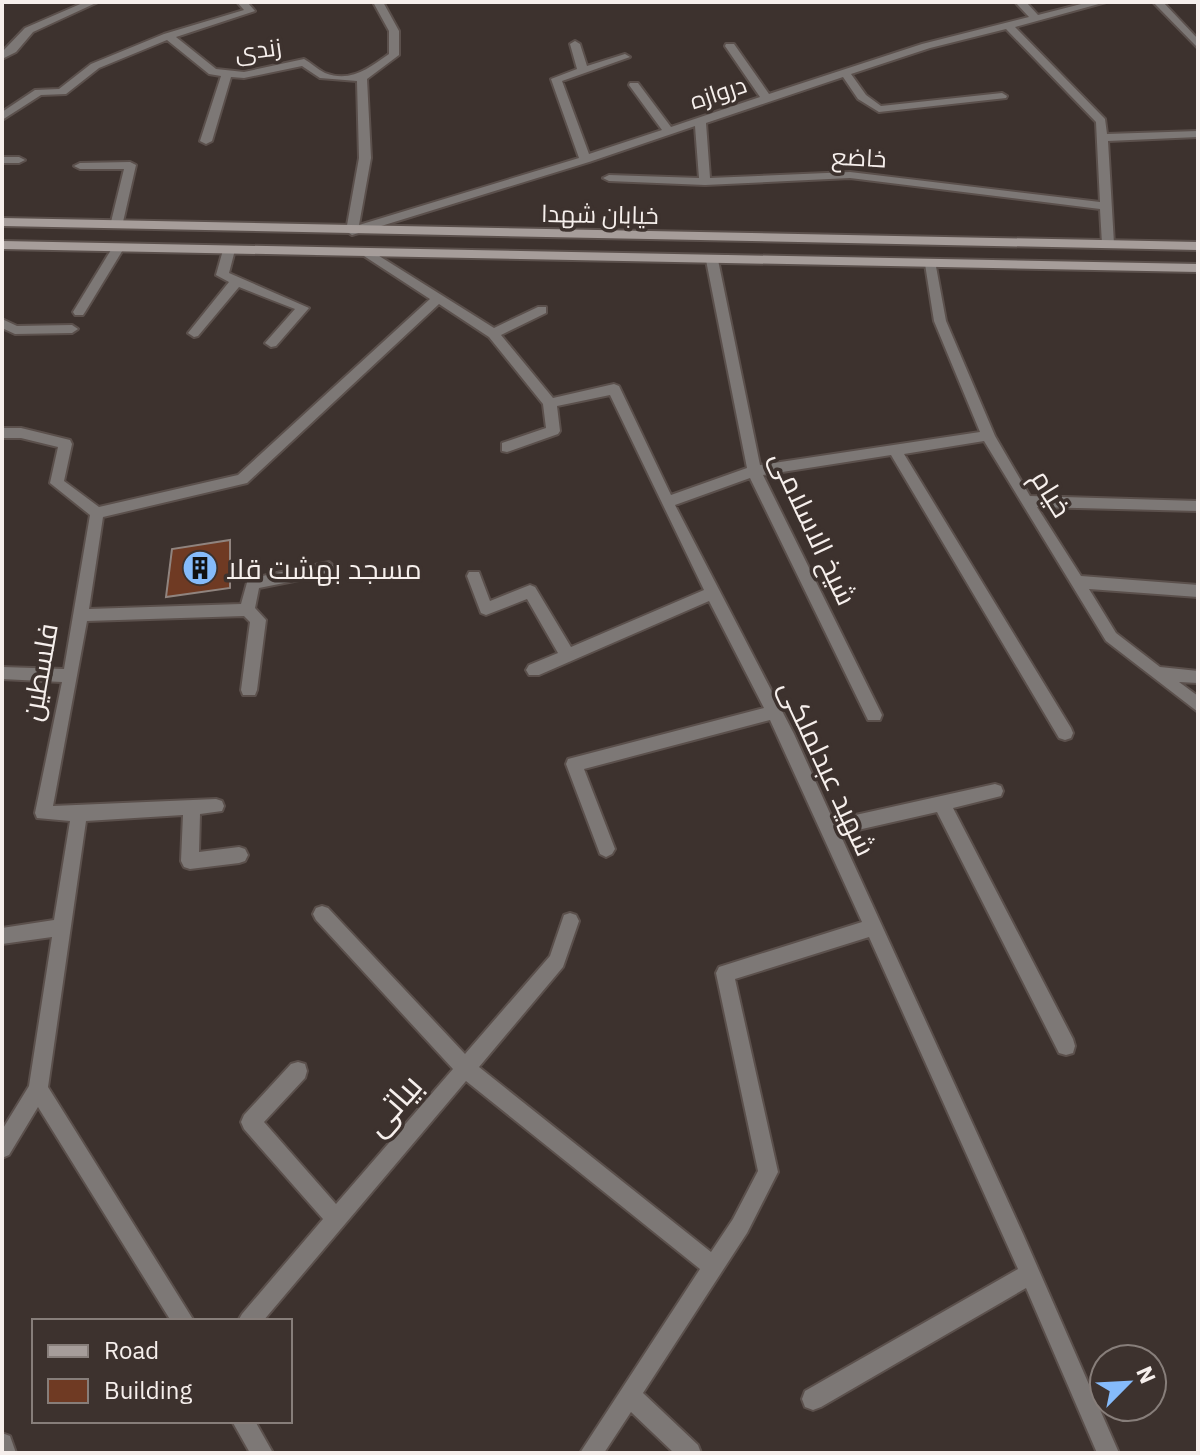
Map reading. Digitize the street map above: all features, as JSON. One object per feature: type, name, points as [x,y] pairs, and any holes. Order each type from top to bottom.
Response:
[{"type":"main road","name":"خیابان شهدا","points":[[2,222],[1198,246]]},
{"type":"main road","name":"خیابان شهدا","points":[[2,245],[1198,268]]},
{"type":"street","points":[[2,56],[12,50],[29,30],[93,2]]},
{"type":"street","name":"زندی","points":[[2,117],[39,92],[62,92],[95,66],[168,36],[250,11],[242,2]]},
{"type":"street","points":[[352,231],[365,158],[362,78],[394,55],[394,31],[378,2]]},
{"type":"street","points":[[1020,2],[1036,18]]},
{"type":"street","name":"دروازه","points":[[352,231],[585,160],[926,46],[1101,2]]},
{"type":"street","points":[[1158,2],[1198,45]]},
{"type":"street","points":[[1008,25],[1101,121],[1108,244]]},
{"type":"street","name":"زندی","points":[[168,36],[213,72],[244,75],[304,62],[316,75],[330,79],[362,78]]},
{"type":"street","points":[[575,44],[583,71]]},
{"type":"street","points":[[730,46],[767,99]]},
{"type":"street","points":[[585,160],[556,79],[625,57]]},
{"type":"street","points":[[206,141],[227,73]]},
{"type":"street","points":[[845,73],[862,97],[879,109],[1002,96]]},
{"type":"street","points":[[634,85],[669,131]]},
{"type":"street","points":[[700,121],[705,182]]},
{"type":"street","points":[[1102,138],[1198,134]]},
{"type":"street","points":[[2,160],[19,160]]},
{"type":"street","points":[[80,166],[130,165],[117,222]]},
{"type":"street","name":"خاضع","points":[[609,178],[705,182],[850,175],[1105,206]]},
{"type":"street","points":[[79,312],[118,248]]},
{"type":"street","points":[[229,250],[222,275],[303,308],[271,343]]},
{"type":"street","points":[[368,253],[493,334],[550,403],[553,431],[507,447]]},
{"type":"street","name":"شیخ الاسلامی","points":[[712,260],[754,471],[874,715]]},
{"type":"street","name":"خیام","points":[[931,264],[940,321],[988,436],[1026,501],[1111,637],[1198,705]]},
{"type":"street","points":[[194,333],[237,281]]},
{"type":"street","points":[[2,433],[21,433],[65,444],[57,483],[97,513],[242,479],[438,298]]},
{"type":"street","points":[[493,334],[542,310]]},
{"type":"street","points":[[2,323],[15,330],[72,329]]},
{"type":"street","name":"شهید عبدلملکی","points":[[550,403],[614,389],[829,829],[1108,1453]]},
{"type":"street","points":[[667,502],[754,471],[988,436]]},
{"type":"street","points":[[895,450],[1065,733]]},
{"type":"street","points":[[1026,501],[1198,506]]},
{"type":"street","name":"فلسطین","points":[[79,814],[43,813],[71,676],[97,513]]},
{"type":"street","points":[[247,610],[253,583],[329,568]]},
{"type":"street","points":[[474,576],[486,609],[530,591],[568,655]]},
{"type":"street","points":[[1077,582],[1198,591]]},
{"type":"street","points":[[534,670],[712,593]]},
{"type":"street","points":[[80,615],[247,610],[258,620],[249,690]]},
{"type":"street","points":[[2,673],[71,676]]},
{"type":"street","points":[[1158,673],[1198,677]]},
{"type":"street","points":[[606,849],[574,764],[774,712]]},
{"type":"street","points":[[829,829],[995,791]]},
{"type":"street","points":[[942,804],[1066,1046]]},
{"type":"street","points":[[2,1148],[38,1089],[79,814],[216,806]]},
{"type":"street","points":[[192,808],[190,861],[239,855]]},
{"type":"street","points":[[322,914],[465,1068],[713,1267]]},
{"type":"street","name":"بیاتی","points":[[251,1319],[557,961],[570,921]]},
{"type":"street","points":[[2,936],[61,927]]},
{"type":"street","points":[[591,1453],[740,1226],[768,1172],[725,973],[874,927]]},
{"type":"street","points":[[298,1071],[251,1122],[336,1219]]},
{"type":"street","points":[[38,1089],[182,1319]]},
{"type":"street","points":[[813,1399],[1030,1274]]},
{"type":"street","points":[[629,1395],[690,1453]]},
{"type":"street","points":[[244,1423],[262,1453]]},
{"type":"street","points":[[2,1444],[5,1453]]},
{"type":"building","name":"مسجد بهشت قلا","points":[[230,540],[230,588],[166,597],[172,549]]},
{"type":"place","name":"مسجد بهشت قلا","points":[[200,568]]}]
